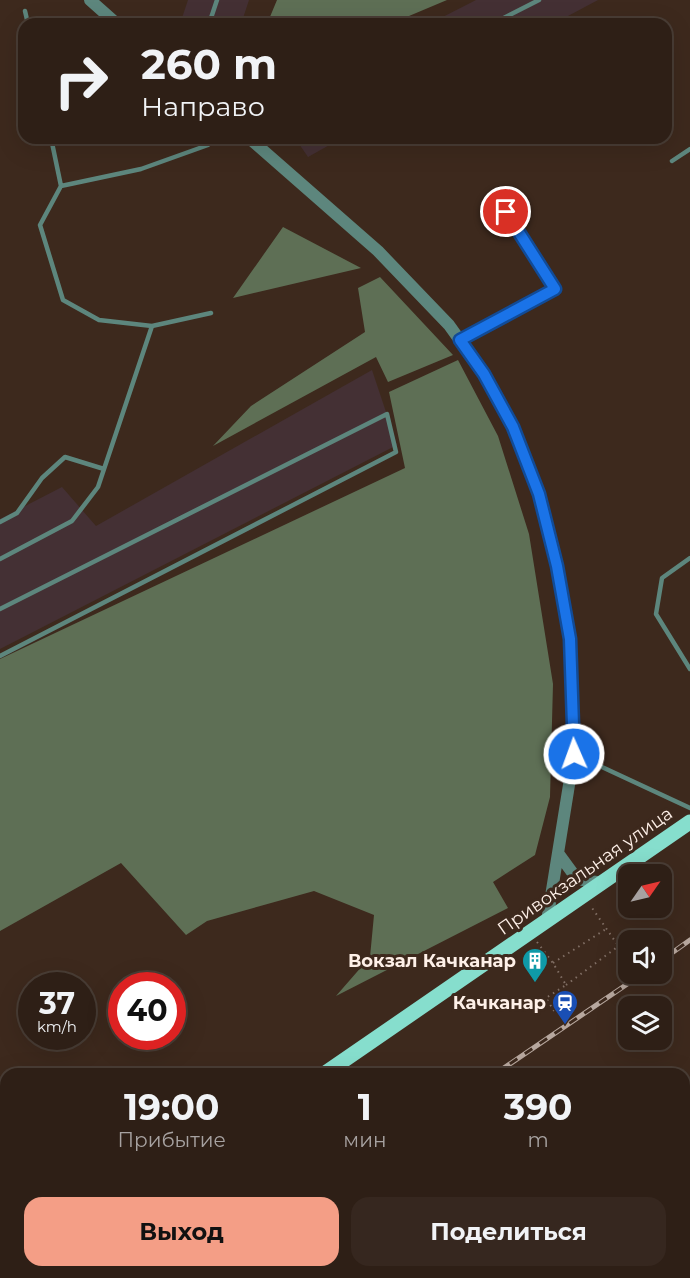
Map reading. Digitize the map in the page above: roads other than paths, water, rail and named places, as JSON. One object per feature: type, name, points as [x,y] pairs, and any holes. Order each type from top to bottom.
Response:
[{"type":"main road","name":"Привокзальная улица","points":[[333,1068],[690,822]]},
{"type":"street","points":[[90,0],[110,18]]},
{"type":"street","points":[[260,144],[378,251],[449,325],[484,374],[513,427],[539,494],[557,566],[570,639],[574,754],[547,921]]},
{"type":"street","points":[[558,853],[577,879],[603,883]]},
{"type":"lane","points":[[211,18],[217,0]]},
{"type":"lane","points":[[504,18],[539,0]]},
{"type":"lane","points":[[25,11],[27,18]]},
{"type":"lane","points":[[52,144],[61,186],[40,225],[63,300],[99,320],[152,326],[211,313]]},
{"type":"lane","points":[[61,186],[141,169],[209,144]]},
{"type":"lane","points":[[672,161],[690,149]]},
{"type":"lane","points":[[460,340],[555,289],[506,212]]},
{"type":"lane","points":[[0,559],[72,521],[98,487],[152,326]]},
{"type":"lane","points":[[0,609],[387,414],[396,452],[0,656]]},
{"type":"lane","points":[[0,522],[17,513],[42,478],[64,457],[104,469]]},
{"type":"lane","points":[[690,558],[662,578],[656,614],[690,669]]},
{"type":"lane","points":[[574,754],[690,808]]},
{"type":"railway","points":[[672,953],[690,940]]},
{"type":"railway","points":[[504,1068],[627,984]]},
{"type":"place","name":"Вокзал Качканар","points":[[535,984]]},
{"type":"place","name":"Качканар","points":[[565,1026]]}]
